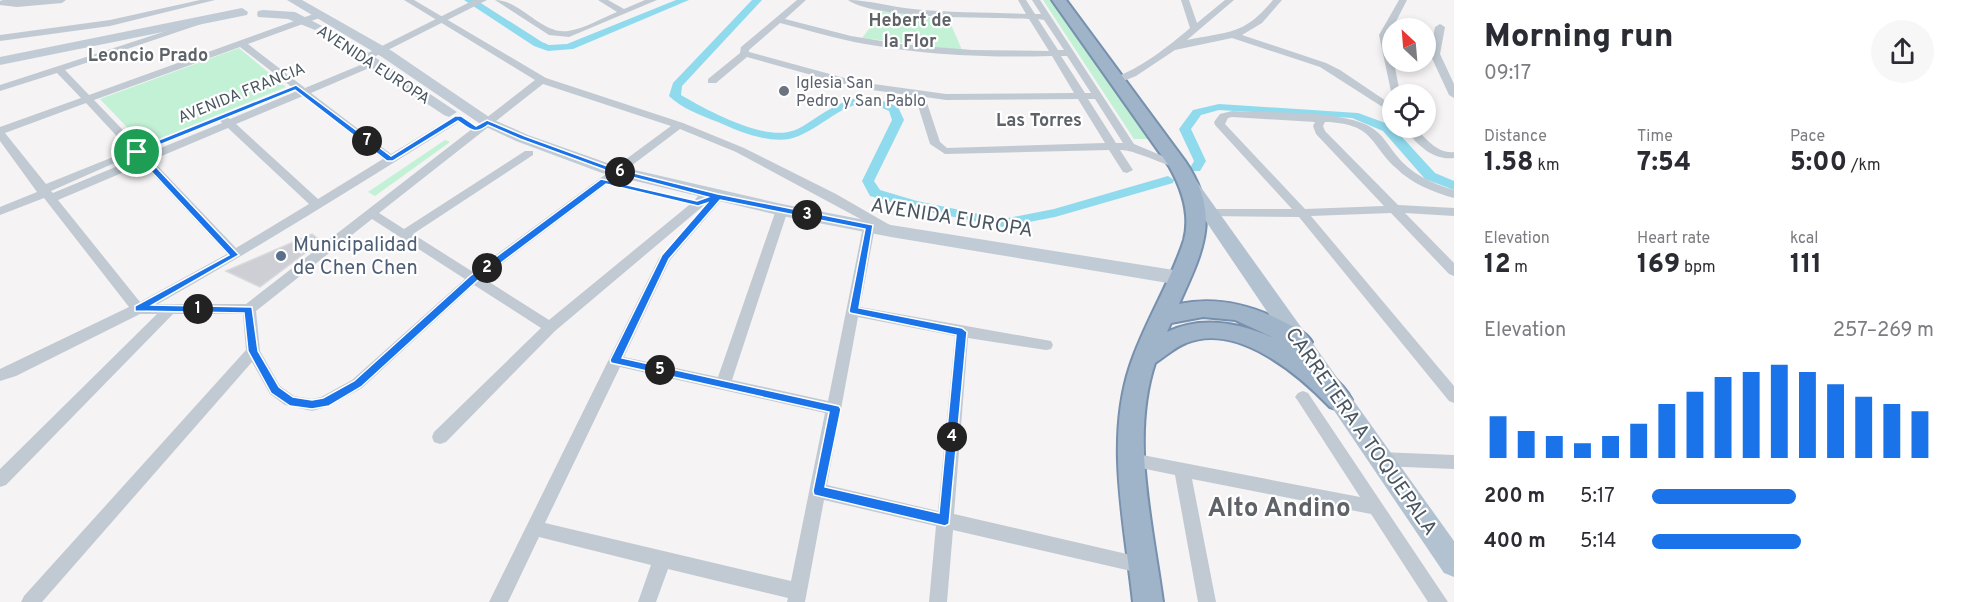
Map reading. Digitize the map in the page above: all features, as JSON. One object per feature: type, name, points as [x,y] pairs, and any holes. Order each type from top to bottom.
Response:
[{"type":"highway","points":[[1059,0],[1183,172],[1197,222],[1193,245],[1147,356],[1135,394],[1131,433],[1132,460],[1148,602]]},
{"type":"highway","points":[[1164,316],[1193,308],[1216,307],[1243,313],[1270,324],[1300,342]]},
{"type":"highway","points":[[1147,356],[1186,333],[1209,331],[1239,334],[1284,354],[1316,376],[1339,399]]},
{"type":"main road","points":[[263,14],[278,9],[291,0]]},
{"type":"main road","name":"AVENIDA EUROPA","points":[[291,0],[312,17],[482,126],[529,153],[610,176],[707,198],[891,231],[1180,278]]},
{"type":"main road","points":[[0,61],[213,18],[241,7]]},
{"type":"main road","points":[[0,55],[241,7]]},
{"type":"main road","name":"AVENIDA EUROPA","points":[[241,7],[263,14],[312,17]]},
{"type":"main road","name":"AVENIDA EUROPA","points":[[376,56],[458,118],[522,138],[610,176]]},
{"type":"main road","name":"CARRETERA A TOQUEPALA","points":[[1183,172],[1454,564]]},
{"type":"street","points":[[4,2],[16,4],[62,0]]},
{"type":"street","points":[[0,38],[110,23],[212,0]]},
{"type":"street","points":[[408,0],[446,19],[542,80],[679,125],[740,150],[832,197],[891,231]]},
{"type":"street","name":"AVENIDA FRANCIA","points":[[0,212],[300,90],[376,56],[481,0]]},
{"type":"street","points":[[499,0],[560,36],[653,0]]},
{"type":"street","points":[[602,0],[624,12]]},
{"type":"street","points":[[745,54],[744,49],[802,0]]},
{"type":"street","points":[[852,0],[881,8],[956,15],[1045,14]]},
{"type":"street","points":[[1023,0],[1029,15],[1056,53],[1126,170]]},
{"type":"street","points":[[1036,0],[1130,146]]},
{"type":"street","points":[[1185,0],[1195,29]]},
{"type":"street","points":[[1117,80],[1133,76],[1172,48],[1230,0]]},
{"type":"street","points":[[1172,48],[1200,40],[1233,35],[1256,24],[1278,0]]},
{"type":"street","points":[[1393,18],[1403,0]]},
{"type":"street","points":[[138,309],[0,133],[312,17]]},
{"type":"street","points":[[0,88],[213,18]]},
{"type":"street","points":[[777,20],[887,45],[978,54],[1068,53]]},
{"type":"street","points":[[1436,37],[1440,27]]},
{"type":"street","points":[[1233,35],[1323,65],[1382,103]]},
{"type":"street","points":[[242,43],[390,159]]},
{"type":"street","points":[[712,81],[745,54]]},
{"type":"street","points":[[745,54],[858,85],[946,97],[1099,96]]},
{"type":"street","points":[[1436,63],[1454,94]]},
{"type":"street","points":[[60,70],[235,255]]},
{"type":"street","points":[[138,309],[249,309],[542,80]]},
{"type":"street","points":[[919,93],[935,144],[945,151],[1130,146],[1183,172]]},
{"type":"street","points":[[1454,194],[1417,180],[1394,160],[1379,139],[1354,122],[1337,119],[1232,114],[1224,116],[1219,122],[1302,213],[1454,397]]},
{"type":"street","points":[[0,375],[11,372],[138,309],[235,255],[458,118]]},
{"type":"street","points":[[1322,119],[1318,126],[1320,132],[1454,271]]},
{"type":"street","points":[[225,121],[317,205]]},
{"type":"street","points":[[249,309],[253,351],[275,390],[290,401],[312,405],[326,402],[357,384],[473,279],[679,125]]},
{"type":"street","points":[[1421,138],[1438,153],[1449,156],[1454,154]]},
{"type":"street","points":[[404,234],[529,153]]},
{"type":"street","points":[[440,437],[550,327],[707,198]]},
{"type":"street","points":[[498,602],[665,258],[707,198]]},
{"type":"street","points":[[1210,213],[1302,213],[1395,209],[1454,212]]},
{"type":"street","points":[[723,384],[782,210]]},
{"type":"street","points":[[370,213],[550,327]]},
{"type":"street","points":[[534,528],[662,559],[797,597],[869,227]]},
{"type":"street","points":[[0,480],[170,309]]},
{"type":"street","points":[[854,311],[962,332],[1046,345]]},
{"type":"street","points":[[938,602],[962,332]]},
{"type":"street","points":[[30,602],[253,351]]},
{"type":"street","points":[[615,360],[835,409]]},
{"type":"street","points":[[1303,397],[1439,602]]},
{"type":"street","points":[[1380,459],[1454,462]]},
{"type":"street","points":[[1132,460],[1374,507]]},
{"type":"street","points":[[1182,470],[1207,602]]},
{"type":"street","points":[[819,491],[1144,566]]},
{"type":"street","points":[[647,602],[662,559]]},
{"type":"green space","points":[[1043,0],[1053,0],[1148,139],[1134,139]]},
{"type":"green space","points":[[883,11],[949,20],[962,50],[862,38]]},
{"type":"green space","points":[[239,48],[286,87],[144,145],[100,99]]},
{"type":"green space","points":[[445,140],[450,142],[375,196],[368,192]]},
{"type":"building","name":"Municipalidad de Chen Chen","points":[[312,234],[321,241],[260,287],[226,271]]},
{"type":"waterway","points":[[469,0],[548,48],[569,47],[684,0]]},
{"type":"waterway","points":[[757,0],[677,85],[675,96],[730,123],[762,134],[776,136],[787,136],[807,129],[843,107],[863,100],[875,101],[894,109],[898,120],[868,181],[875,193],[915,205],[1003,223],[1055,213],[1168,180]]},
{"type":"waterway","points":[[1196,168],[1200,161],[1185,129],[1197,112],[1219,107],[1354,115],[1387,128],[1430,176],[1454,186]]},
{"type":"place","name":"Iglesia San Pedro y San Pablo","points":[[784,91]]},
{"type":"place","name":"Municipalidad de Chen Chen","points":[[281,256]]},
{"type":"district","name":"Hebert de la Flor","points":[[910,30]]},
{"type":"district","name":"Leoncio Prado","points":[[148,55]]},
{"type":"district","name":"Las Torres","points":[[1039,120]]},
{"type":"district","name":"Alto Andino","points":[[1279,507]]},
{"type":"route","points":[[137,152],[235,255],[138,309],[249,309],[253,351],[275,390],[290,401],[312,405],[326,402],[357,384],[473,279],[604,181],[698,204],[718,197],[869,227],[854,311],[962,332],[945,520],[819,491],[835,409],[615,360],[665,258],[718,197],[608,169],[522,138],[487,122],[476,130],[458,118],[390,159],[296,87],[137,152]]}]
